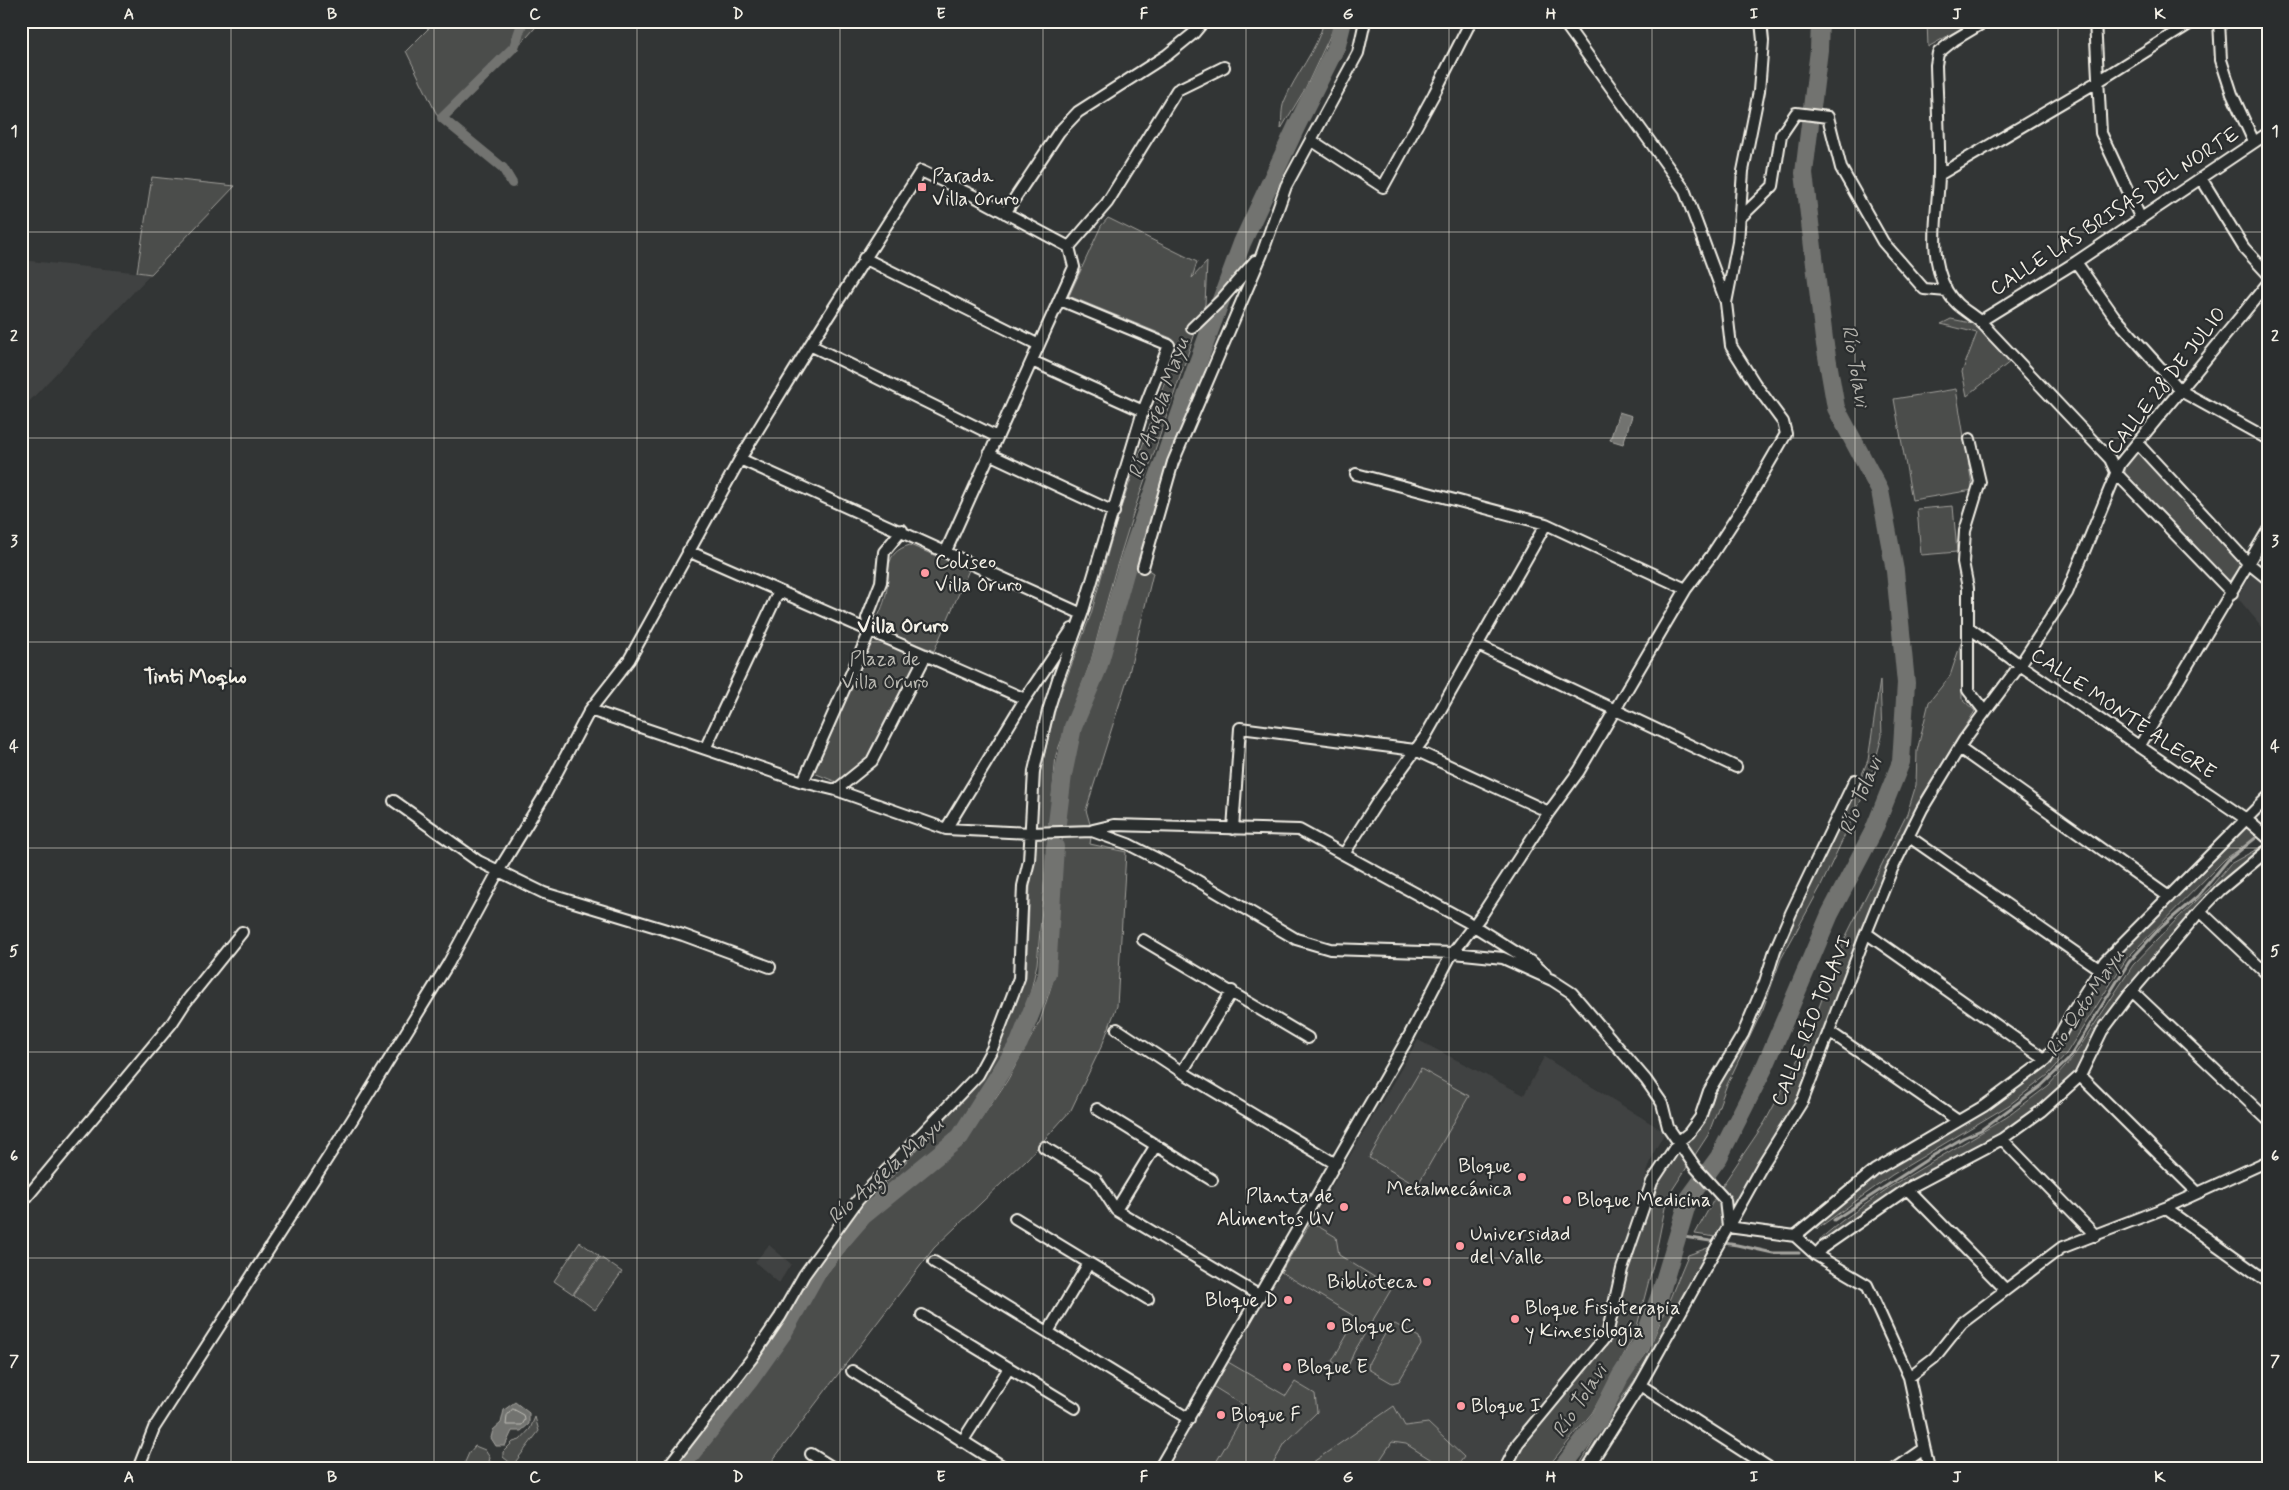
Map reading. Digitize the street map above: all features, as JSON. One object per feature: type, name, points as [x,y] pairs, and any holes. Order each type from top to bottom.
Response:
[{"type":"street","points":[[1004,213],[1059,132],[1078,112],[1167,55],[1194,33],[1204,21]]},
{"type":"street","points":[[1143,567],[1173,462],[1262,254],[1286,186],[1358,52],[1365,21]]},
{"type":"street","points":[[1311,140],[1383,187],[1434,94],[1471,21]]},
{"type":"street","points":[[1159,1469],[1336,1164],[1454,953],[1549,812],[1579,771],[1686,589],[1712,556],[1786,434],[1784,422],[1755,384],[1731,346],[1726,303],[1684,189],[1563,21]]},
{"type":"street","points":[[1726,303],[1738,242],[1743,171],[1760,91],[1763,40],[1762,21]]},
{"type":"street","points":[[1986,21],[1954,40],[1938,53],[1936,65],[1939,175],[1934,250],[1940,275],[1947,291],[1958,306],[1982,320],[1990,332],[2110,459],[2117,474],[2232,593]]},
{"type":"street","points":[[2095,21],[2101,133],[2141,219]]},
{"type":"street","points":[[1939,175],[2097,82],[2194,21]]},
{"type":"street","points":[[2218,21],[2221,60],[2232,94],[2254,142]]},
{"type":"street","points":[[1069,247],[1107,203],[1177,90],[1224,67]]},
{"type":"street","points":[[1740,218],[1772,186],[1781,136],[1796,113],[1828,117],[1841,168],[1883,242],[1924,290],[1947,291]]},
{"type":"street","name":"CALLE LAS BRISAS DEL NORTE","points":[[1982,320],[2076,262],[2268,133]]},
{"type":"street","points":[[138,1469],[154,1428],[362,1104],[448,964],[498,870],[546,793],[590,710],[629,660],[740,459],[920,171],[1069,247],[1074,267],[946,551]]},
{"type":"street","points":[[2202,178],[2244,248],[2268,274]]},
{"type":"street","points":[[1192,328],[1221,300],[1262,254]]},
{"type":"street","points":[[864,258],[1039,345]]},
{"type":"street","points":[[2076,262],[2114,316],[2180,390],[2268,439]]},
{"type":"street","name":"CALLE 28 DE JULIO","points":[[2020,665],[2067,593],[2120,464],[2268,283]]},
{"type":"street","points":[[666,1469],[752,1358],[780,1317],[804,1276],[858,1200],[978,1075],[992,1049],[1019,978],[1023,886],[1029,861],[1034,771],[1038,754],[1058,679],[1082,614],[1143,411],[1169,345],[1060,300]]},
{"type":"street","points":[[810,345],[997,438]]},
{"type":"street","points":[[1032,361],[1143,411]]},
{"type":"street","points":[[1970,439],[1980,482],[1964,538],[1963,562],[1968,588],[1968,690],[1985,712]]},
{"type":"street","points":[[2138,444],[2248,564],[2268,579]]},
{"type":"street","points":[[990,454],[1114,512]]},
{"type":"street","points":[[740,459],[902,530],[1082,614]]},
{"type":"street","points":[[1356,474],[1546,524],[1686,589]]},
{"type":"street","points":[[1344,854],[1376,804],[1415,750],[1478,645],[1546,524]]},
{"type":"street","points":[[803,782],[870,631],[867,618],[881,582],[884,552],[902,530]]},
{"type":"street","points":[[2139,747],[2268,530]]},
{"type":"street","points":[[688,551],[1025,700]]},
{"type":"street","points":[[705,749],[779,591]]},
{"type":"street","points":[[946,829],[1025,700],[1082,614]]},
{"type":"street","name":"CALLE MONTE ALEGRE","points":[[1968,627],[2020,665],[2246,819],[2268,838]]},
{"type":"street","points":[[1478,645],[1614,711],[1736,767]]},
{"type":"street","points":[[836,790],[872,761],[926,655]]},
{"type":"street","name":"CALLE RÍO TOLAVI","points":[[1587,1469],[1640,1385],[1763,1164],[1802,1100],[1830,1032],[1866,933],[1908,836],[1922,809],[1959,748],[2020,665]]},
{"type":"street","points":[[590,710],[803,782],[836,790],[946,829],[1031,834],[1092,831],[1114,825],[1299,830],[1474,926],[1533,963],[1552,980],[1572,993],[1646,1080],[1662,1103],[1668,1127],[1696,1168],[1725,1200],[1728,1227],[1795,1236],[1816,1255],[1867,1284],[1909,1377],[1929,1469]]},
{"type":"street","points":[[1233,829],[1240,728],[1415,750],[1549,812]]},
{"type":"street","points":[[1959,748],[2170,897]]},
{"type":"street","points":[[1506,1469],[1518,1443],[1607,1335],[1622,1269],[1652,1182],[1679,1141],[1700,1118],[1710,1091],[1743,1034],[1791,912],[1855,780]]},
{"type":"street","points":[[1795,1236],[1875,1170],[1957,1120],[1984,1106],[2046,1060],[2099,970],[2268,797]]},
{"type":"street","points":[[394,801],[478,861],[544,893],[683,935],[770,967]]},
{"type":"street","points":[[1092,831],[1128,844],[1181,871],[1296,939],[1330,949],[1454,953],[1502,958],[1552,980]]},
{"type":"street","points":[[1908,836],[2099,970]]},
{"type":"street","points":[[1816,1255],[1822,1248],[1907,1189],[2002,1139],[2041,1111],[2080,1076],[2102,1032],[2132,991],[2200,910],[2220,890],[2268,850]]},
{"type":"street","points":[[2200,910],[2268,975]]},
{"type":"street","points":[[21,1204],[172,1023],[185,1003],[242,932]]},
{"type":"street","points":[[1866,933],[2046,1060]]},
{"type":"street","points":[[1143,940],[1232,991],[1308,1038]]},
{"type":"street","points":[[1182,1072],[1232,991]]},
{"type":"street","points":[[2132,991],[2268,1120]]},
{"type":"street","points":[[1117,1030],[1182,1072],[1336,1164]]},
{"type":"street","points":[[1830,1032],[1957,1120]]},
{"type":"street","points":[[2080,1076],[2197,1192]]},
{"type":"street","points":[[1097,1109],[1212,1180]]},
{"type":"street","points":[[2002,1139],[2096,1236]]},
{"type":"street","points":[[1116,1210],[1156,1145]]},
{"type":"street","points":[[1044,1147],[1095,1178],[1116,1210],[1260,1296]]},
{"type":"street","points":[[1909,1377],[1934,1358],[1962,1323],[2061,1248],[2166,1208],[2197,1192],[2268,1161]]},
{"type":"street","points":[[1907,1189],[2005,1289]]},
{"type":"street","points":[[2166,1208],[2268,1282]]},
{"type":"street","points":[[1015,1218],[1148,1299]]},
{"type":"street","points":[[934,1262],[1189,1419]]},
{"type":"street","points":[[1048,1332],[1089,1263]]},
{"type":"street","points":[[922,1315],[1075,1408]]},
{"type":"street","points":[[962,1442],[1009,1368]]},
{"type":"street","points":[[852,1371],[1007,1469]]},
{"type":"street","points":[[1640,1385],[1768,1466]]},
{"type":"street","points":[[1895,1469],[1924,1449]]},
{"type":"street","points":[[811,1454],[835,1469]]},
{"type":"shaded area","points":[[21,260],[151,274],[21,410]]},
{"type":"shaded area","points":[[2252,573],[2268,585],[2268,634],[2237,597]]},
{"type":"shaded area","name":"Universidad del Valle","points":[[1418,1040],[1524,1095],[1544,1057],[1665,1132],[1654,1152],[1615,1270],[1600,1334],[1529,1417],[1495,1469],[1166,1469]]},
{"type":"shaded area","points":[[769,1245],[791,1264],[779,1283],[755,1262]]},
{"type":"green space","points":[[436,21],[541,21],[527,37],[438,117],[406,51]]},
{"type":"green space","points":[[1324,21],[1337,21],[1305,89],[1281,129],[1284,102],[1321,32]]},
{"type":"green space","points":[[1927,21],[1974,21],[1928,47]]},
{"type":"green space","points":[[152,177],[235,186],[151,274],[137,272]]},
{"type":"green space","points":[[1108,218],[1197,262],[1192,278],[1207,262],[1205,304],[1134,511],[1114,575],[1091,661],[1056,755],[1037,964],[1029,999],[1013,1040],[956,1132],[861,1210],[979,1083],[992,1061],[1026,977],[1030,886],[1035,846],[1039,776],[1057,703],[1091,614],[1118,516],[1174,355],[1171,338],[1069,296],[1101,226]]},
{"type":"green space","points":[[1951,319],[1976,324],[2011,361],[1967,396],[1962,372],[1977,333],[1941,324]]},
{"type":"green space","points":[[1956,389],[1973,490],[1912,500],[1894,399]]},
{"type":"green space","points":[[2137,452],[2243,562],[2229,581],[2125,475],[2125,467]]},
{"type":"green space","points":[[1953,506],[1957,552],[1921,555],[1917,509]]},
{"type":"green space","name":"Coliseo Villa Oruro","points":[[910,545],[969,570],[934,651],[874,627],[885,598],[891,558],[901,548]]},
{"type":"green space","points":[[1136,562],[1153,573],[1128,677],[1086,810],[1092,831],[1090,844],[1126,852],[1117,1006],[1103,1043],[1071,1110],[1028,1158],[934,1248],[766,1469],[688,1469],[758,1380],[796,1325],[816,1287],[868,1221],[966,1141],[1007,1081],[1040,1021],[1055,974],[1060,861],[1068,778],[1078,735],[1106,664],[1121,589]]},
{"type":"green space","name":"Plaza de Villa Oruro","points":[[873,638],[918,659],[869,756],[839,783],[814,773]]},
{"type":"green space","points":[[1961,643],[1962,699],[1975,711],[1924,793],[1904,832],[1864,924],[1796,1100],[1765,1150],[1729,1223],[1716,1237],[1695,1234],[1718,1192],[1765,1122],[1801,1055],[1845,938],[1907,814],[1916,785],[1917,751],[1929,702],[1950,676]]},
{"type":"green space","points":[[1880,680],[1882,736],[1870,781],[1821,886],[1781,959],[1763,1009],[1726,1087],[1708,1135],[1667,1198],[1655,1257],[1635,1334],[1592,1413],[1546,1469],[1511,1469],[1538,1423],[1608,1344],[1628,1267],[1660,1176],[1704,1120],[1714,1093],[1818,864],[1850,803],[1868,760]]},
{"type":"green space","points":[[2246,825],[2259,836],[2225,859],[2127,958],[2064,1057],[2048,1075],[2009,1105],[1892,1175],[1817,1229],[1816,1223],[1877,1172],[1986,1111],[2052,1063],[2084,1002],[2117,956]]},
{"type":"green space","points":[[2266,844],[2208,897],[2102,1026],[2072,1077],[2037,1110],[1819,1245],[1820,1239],[1843,1220],[1890,1187],[2007,1117],[2049,1085],[2072,1059],[2133,965],[2209,889],[2230,864]]},
{"type":"green space","points":[[1421,1069],[1469,1096],[1417,1186],[1369,1158]]},
{"type":"green space","points":[[1311,1222],[1336,1237],[1339,1255],[1392,1288],[1354,1352],[1346,1371],[1332,1361],[1357,1318],[1281,1272]]},
{"type":"green space","points":[[580,1242],[599,1256],[573,1294],[554,1281]]},
{"type":"green space","points":[[1713,1246],[1661,1343],[1622,1398],[1609,1427],[1582,1469],[1577,1469],[1605,1422],[1620,1389],[1648,1351],[1688,1255]]},
{"type":"green space","points":[[600,1257],[622,1272],[595,1310],[574,1294]]},
{"type":"green space","points":[[1395,1324],[1419,1337],[1421,1345],[1399,1381],[1392,1383],[1368,1369],[1369,1362],[1389,1327]]},
{"type":"green space","points":[[1228,1362],[1286,1396],[1295,1382],[1315,1394],[1317,1412],[1285,1443],[1270,1469],[1212,1469],[1248,1408],[1214,1387]]},
{"type":"green space","points":[[1394,1406],[1405,1426],[1428,1423],[1464,1457],[1455,1469],[1446,1469],[1406,1444],[1392,1442],[1374,1469],[1303,1469]]},
{"type":"green space","points":[[535,1417],[539,1431],[513,1465],[503,1457],[503,1452],[513,1442],[520,1440],[530,1429]]},
{"type":"green space","points":[[475,1446],[485,1450],[490,1458],[489,1461],[504,1465],[510,1469],[462,1469],[469,1453]]},
{"type":"water","points":[[1619,412],[1632,416],[1623,444],[1610,440]]},
{"type":"water","points":[[515,1402],[529,1413],[529,1424],[521,1431],[512,1431],[505,1446],[496,1446],[491,1438],[493,1430],[501,1423],[504,1410]]},
{"type":"waterway","points":[[512,183],[503,168],[442,118],[514,47],[523,21]]},
{"type":"waterway","name":"Río Angela Mayu","points":[[1057,823],[1063,775],[1073,727],[1098,668],[1127,566],[1197,365],[1242,243],[1337,45],[1343,21]]},
{"type":"waterway","name":"Río Tolavi","points":[[1561,1469],[1598,1421],[1620,1377],[1642,1343],[1659,1298],[1689,1198],[1719,1157],[1766,1064],[1830,914],[1873,832],[1901,762],[1906,683],[1895,571],[1880,491],[1836,408],[1824,339],[1804,173],[1819,50],[1820,21]]},
{"type":"waterway","name":"Rio Qoto Mayu","points":[[1834,1220],[1934,1155],[1981,1130],[2041,1086],[2068,1060],[2129,962],[2159,929],[2198,896],[2228,860],[2268,828]]},
{"type":"waterway","name":"Río Angela Mayu","points":[[679,1469],[749,1381],[783,1333],[817,1272],[843,1239],[863,1216],[960,1137],[1019,1043],[1047,973],[1055,847]]},
{"type":"waterway","points":[[1677,1236],[1737,1245],[1773,1253],[1799,1253]]},
{"type":"place","name":"Parada Villa Oruro","points":[[922,187]]},
{"type":"place","name":"Coliseo Villa Oruro","points":[[925,573]]},
{"type":"place","name":"Bloque Metalmecánica","points":[[1522,1177]]},
{"type":"place","name":"Bloque Medicina","points":[[1567,1200]]},
{"type":"place","name":"Planta de Alimentos UV","points":[[1344,1207]]},
{"type":"place","name":"Universidad del Valle","points":[[1460,1246]]},
{"type":"place","name":"Biblioteca","points":[[1427,1282]]},
{"type":"place","name":"Bloque D","points":[[1288,1300]]},
{"type":"place","name":"Bloque Fisioterapia y Kinesiología","points":[[1515,1319]]},
{"type":"place","name":"Bloque C","points":[[1331,1326]]},
{"type":"place","name":"Bloque E","points":[[1287,1367]]},
{"type":"place","name":"Bloque I","points":[[1461,1406]]},
{"type":"place","name":"Bloque F","points":[[1221,1415]]},
{"type":"district","name":"Villa Oruro","points":[[903,626]]},
{"type":"district","name":"Tinti Moqho","points":[[195,677]]}]
